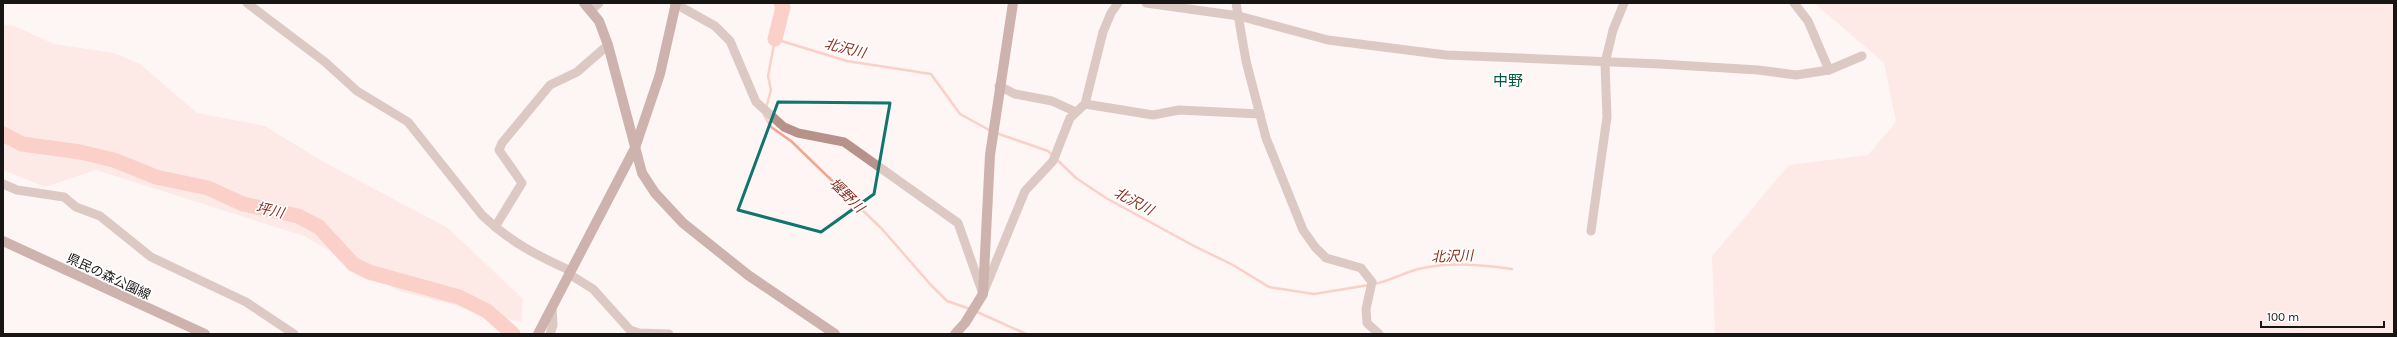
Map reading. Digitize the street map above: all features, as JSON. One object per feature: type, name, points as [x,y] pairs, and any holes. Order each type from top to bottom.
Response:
[{"type":"street","points":[[247,3],[325,62],[357,91],[408,122],[482,215],[495,227],[520,246],[570,273],[593,289],[630,330],[639,333],[669,334]]},
{"type":"street","points":[[599,3],[588,7],[599,21],[608,45],[642,173],[655,193],[683,223],[748,275],[835,334]]},
{"type":"street","points":[[538,334],[635,148],[660,74],[675,3],[715,26],[730,41],[756,102],[761,104],[784,127],[798,133],[844,142],[958,223],[983,294]]},
{"type":"street","points":[[983,294],[994,127],[999,86],[1013,3]]},
{"type":"street","points":[[955,334],[970,315],[983,294],[1025,191],[1055,156],[1070,118],[1085,104],[1103,32],[1111,13],[1118,3]]},
{"type":"street","points":[[1146,3],[1239,16],[1328,40],[1446,55],[1758,70],[1796,75],[1829,70],[1862,56]]},
{"type":"street","points":[[1236,3],[1246,61],[1266,138],[1304,230],[1315,247],[1326,258],[1361,268],[1371,286],[1366,309],[1367,323],[1379,334]]},
{"type":"street","points":[[1591,231],[1607,117],[1605,63],[1613,30],[1624,3]]},
{"type":"street","points":[[1794,3],[1808,21],[1829,70]]},
{"type":"street","points":[[495,227],[522,183],[499,150],[502,143],[550,85],[578,72],[608,45]]},
{"type":"street","points":[[999,86],[1015,94],[1052,101],[1076,112]]},
{"type":"street","points":[[1085,104],[1153,115],[1179,110],[1260,114]]},
{"type":"street","points":[[3,184],[17,190],[64,197],[76,207],[100,216],[151,257],[246,302],[294,334]]},
{"type":"street","name":"県民の森公園線","points":[[3,241],[204,334]]},
{"type":"street","points":[[550,334],[553,325],[552,307]]},
{"type":"highlighted area","points":[[778,102],[890,103],[874,194],[821,232],[738,210]]},
{"type":"shaded area","points":[[1814,3],[2394,3],[2394,334],[1715,334],[1712,256],[1789,165],[1868,155],[1896,122],[1884,63]]},
{"type":"shaded area","points":[[3,24],[17,27],[54,44],[114,53],[140,64],[197,113],[265,126],[322,161],[448,228],[523,299],[521,322],[399,291],[304,236],[96,170],[45,187],[3,170]]},
{"type":"waterway","name":"堰野川","points":[[775,39],[783,7],[781,3]]},
{"type":"waterway","name":"北沢川","points":[[766,108],[771,90],[768,76],[775,39],[847,61],[931,74],[960,114],[991,131]]},
{"type":"waterway","name":"堰野川","points":[[764,115],[771,127],[791,141],[882,229],[930,284],[947,301],[970,309]]},
{"type":"waterway","name":"北沢川","points":[[996,133],[1048,151],[1076,178],[1106,198],[1194,246],[1233,265],[1269,287],[1314,294],[1369,285]]},
{"type":"waterway","name":"坪川","points":[[3,134],[22,144],[80,152],[114,160],[156,177],[208,188],[243,204],[298,216],[319,227],[353,264],[369,272],[459,297],[487,311],[513,334]]},
{"type":"waterway","name":"北沢川","points":[[1374,284],[1417,269],[1434,266],[1468,265],[1512,269]]},
{"type":"waterway","name":"堰野川","points":[[975,311],[1026,334]]},
{"type":"district","name":"中野","points":[[1508,81]]}]
